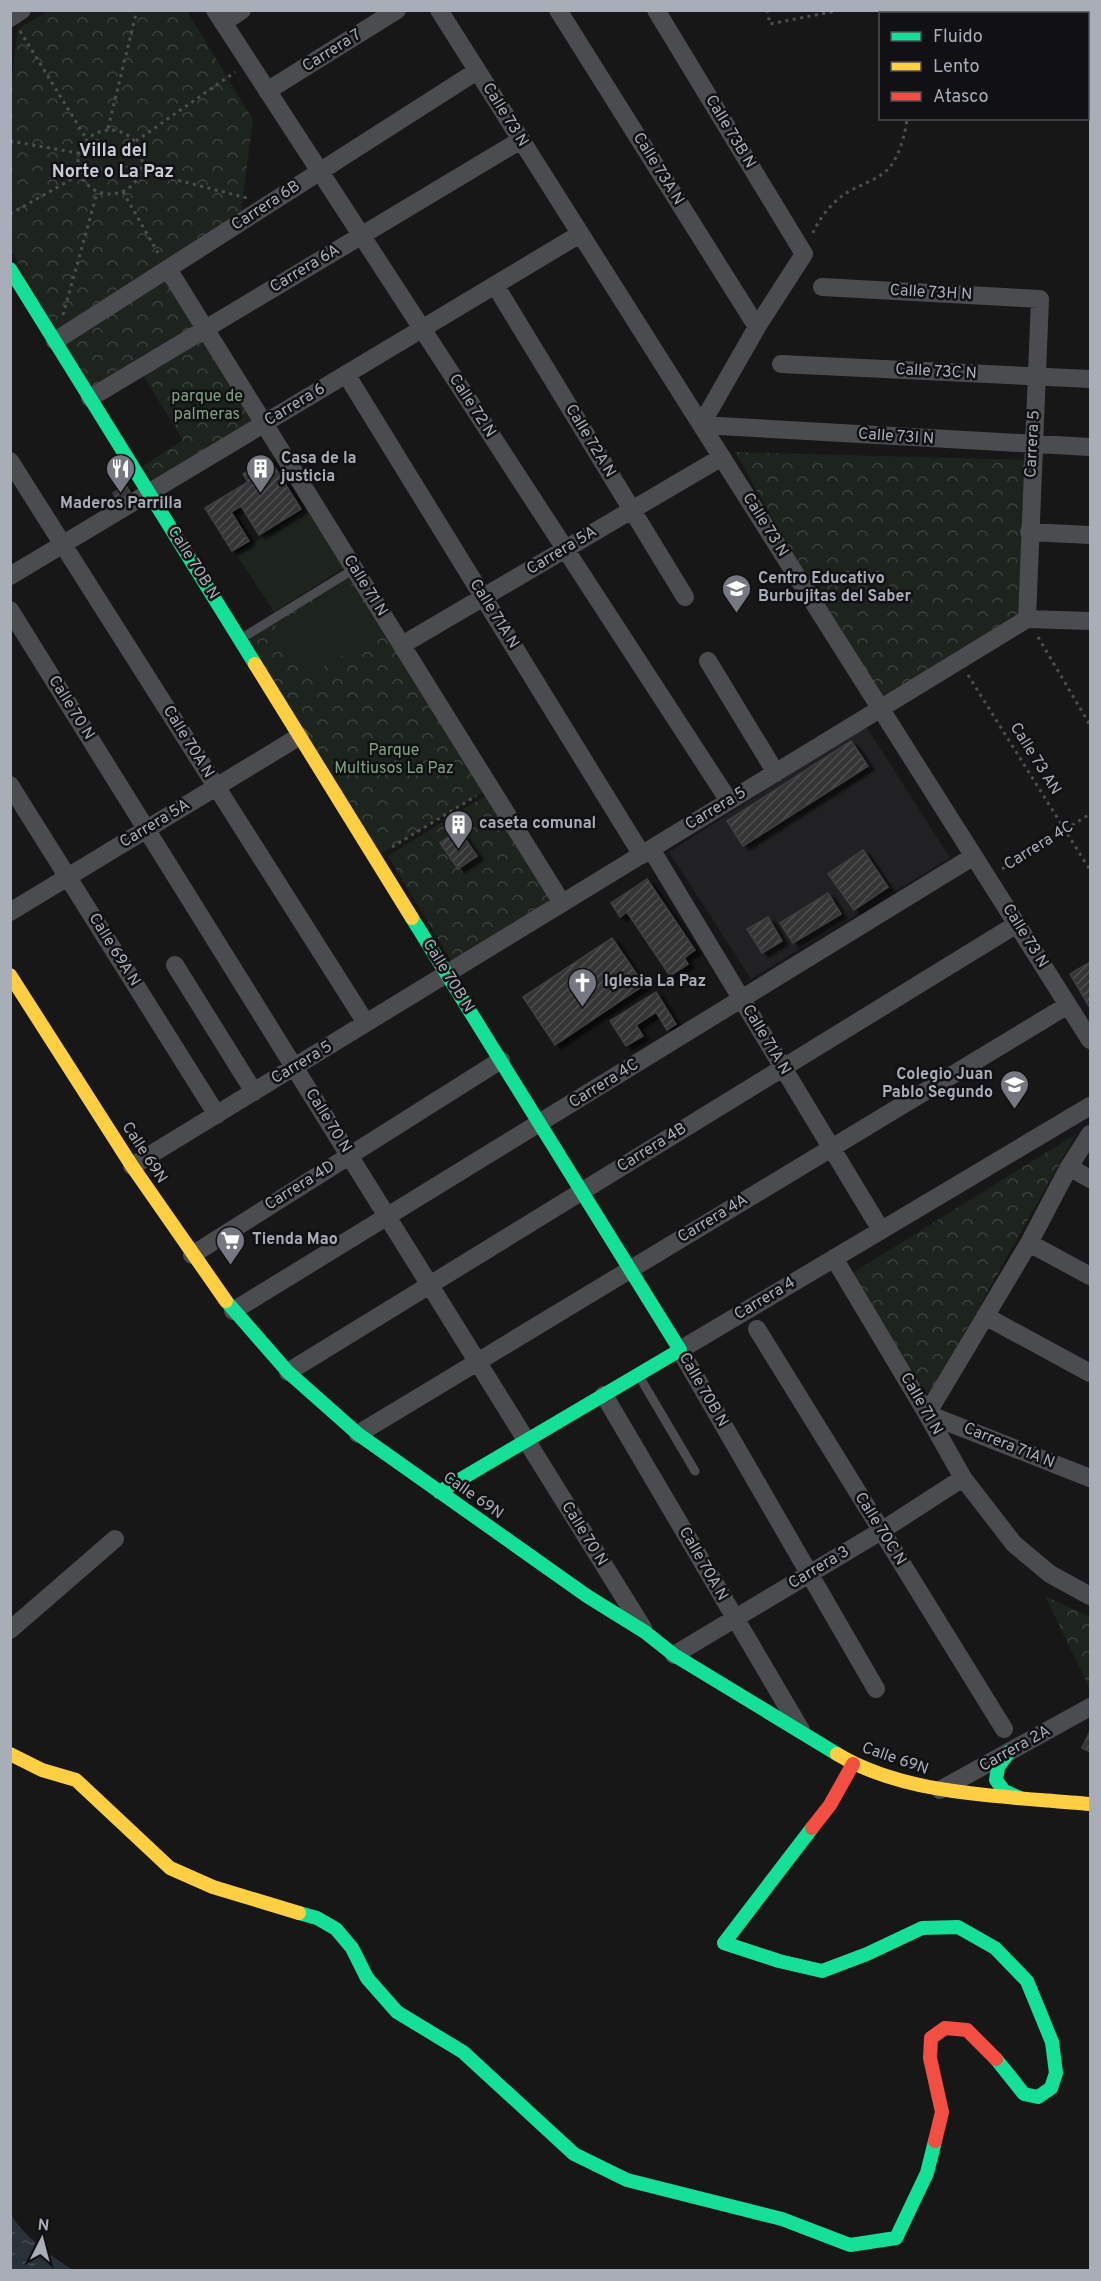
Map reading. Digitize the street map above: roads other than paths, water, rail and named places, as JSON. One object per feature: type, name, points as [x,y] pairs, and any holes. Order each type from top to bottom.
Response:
[{"type":"street","points":[[11,17],[22,10]]},
{"type":"street","points":[[219,16],[242,10]]},
{"type":"street","name":"Carrera 7","points":[[267,91],[398,10]]},
{"type":"street","name":"Calle 73 N","points":[[439,10],[1090,1040]]},
{"type":"street","name":"Calle 73A N","points":[[558,10],[757,327]]},
{"type":"street","name":"Calle 73B N","points":[[656,10],[804,254],[757,327]]},
{"type":"street","name":"Calle 72 N","points":[[219,16],[729,801]]},
{"type":"street","name":"Carrera 6B","points":[[55,341],[477,71]]},
{"type":"street","name":"Carrera 6A","points":[[90,398],[520,140]]},
{"type":"street","name":"Carrera 6","points":[[10,576],[580,234]]},
{"type":"street","name":"Calle 70B N","points":[[10,269],[680,1350],[876,1689]]},
{"type":"street","name":"Calle 71 N","points":[[168,269],[562,903]]},
{"type":"street","name":"Calle 72A N","points":[[495,285],[685,597]]},
{"type":"street","name":"Calle 73H N","points":[[822,287],[1040,299]]},
{"type":"street","name":"Carrera 5","points":[[132,1166],[1027,619],[1040,299]]},
{"type":"street","points":[[701,425],[757,327]]},
{"type":"street","name":"Calle 73C N","points":[[781,364],[1090,379]]},
{"type":"street","name":"Calle 71A N","points":[[346,374],[484,597],[742,999],[881,1230]]},
{"type":"street","name":"Calle 73I N","points":[[701,425],[1090,447]]},
{"type":"street","name":"Carrera 5A","points":[[402,645],[722,457]]},
{"type":"street","name":"Calle 70A N","points":[[10,461],[366,1023]]},
{"type":"street","points":[[1029,532],[1090,535]]},
{"type":"street","name":"Calle 70 N","points":[[10,610],[645,1632]]},
{"type":"street","points":[[1027,619],[1090,621]]},
{"type":"street","points":[[708,661],[776,773]]},
{"type":"street","name":"Carrera 5A","points":[[10,912],[300,736]]},
{"type":"street","name":"Calle 69A N","points":[[10,785],[217,1115]]},
{"type":"street","name":"Carrera 4C","points":[[233,1311],[974,856]]},
{"type":"street","name":"Carrera 4B","points":[[288,1372],[1017,924]]},
{"type":"street","points":[[175,965],[254,1092]]},
{"type":"street","name":"Calle 69N","points":[[10,975],[132,1166],[233,1311],[288,1372],[358,1434],[587,1596],[645,1632],[674,1654],[853,1764],[940,1790],[1090,1804]]},
{"type":"street","name":"Carrera 4A","points":[[358,1434],[1068,1005]]},
{"type":"street","name":"Carrera 4D","points":[[192,1255],[501,1060]]},
{"type":"street","name":"Carrera 4","points":[[439,1492],[1090,1106]]},
{"type":"street","points":[[927,1414],[1029,1243],[1069,1167],[1090,1134]]},
{"type":"street","points":[[1069,1167],[1090,1179]]},
{"type":"street","points":[[1029,1243],[1090,1276]]},
{"type":"street","name":"Calle 71 N","points":[[834,1258],[963,1478],[1014,1544],[1050,1574],[1090,1596]]},
{"type":"street","points":[[985,1316],[1090,1373]]},
{"type":"street","name":"Calle 70C N","points":[[757,1329],[1004,1729]]},
{"type":"street","name":"Calle 70A N","points":[[604,1395],[803,1733]]},
{"type":"street","name":"Carrera 71A N","points":[[927,1414],[1090,1478]]},
{"type":"street","name":"Carrera 3","points":[[674,1654],[881,1532],[963,1478]]},
{"type":"street","points":[[10,1630],[115,1539]]},
{"type":"street","name":"Carrera 2A","points":[[940,1790],[1090,1707]]},
{"type":"street","points":[[1008,1752],[998,1764],[996,1780],[1005,1794],[1021,1798]]},
{"type":"street","points":[[10,1754],[42,1770],[76,1780],[170,1868],[213,1887],[318,1918],[336,1929],[352,1948],[367,1978],[397,2012],[463,2052],[574,2154],[627,2180],[782,2219],[850,2245],[896,2238],[927,2173],[942,2112],[930,2058],[931,2038],[945,2028],[967,2030],[1004,2067],[1024,2094],[1038,2097],[1051,2088],[1056,2073],[1052,2042],[1027,1981],[995,1948],[958,1927],[922,1928],[867,1954],[822,1971],[779,1961],[724,1943],[830,1805],[853,1764]]},
{"type":"lane","points":[[240,639],[354,569]]},
{"type":"lane","points":[[638,1374],[695,1471]]},
{"type":"water","points":[[11,2215],[39,2246],[73,2270],[11,2270]]},
{"type":"place","name":"Maderos Parrilla","points":[[121,494]]},
{"type":"place","name":"Casa de la justicia","points":[[260,494]]},
{"type":"place","name":"Centro Educativo Burbujitas del Saber","points":[[737,614]]},
{"type":"place","name":"caseta comunal","points":[[458,850]]},
{"type":"place","name":"Iglesia La Paz","points":[[583,1008]]},
{"type":"place","name":"Colegio Juan Pablo Segundo","points":[[1014,1110]]},
{"type":"place","name":"Tienda Mao","points":[[231,1266]]},
{"type":"district","name":"Villa del Norte o La Paz","points":[[113,161]]},
{"type":"park label","name":"parque de palmeras","points":[[207,406]]},
{"type":"park label","name":"Parque Multiusos La Paz","points":[[394,760]]}]
